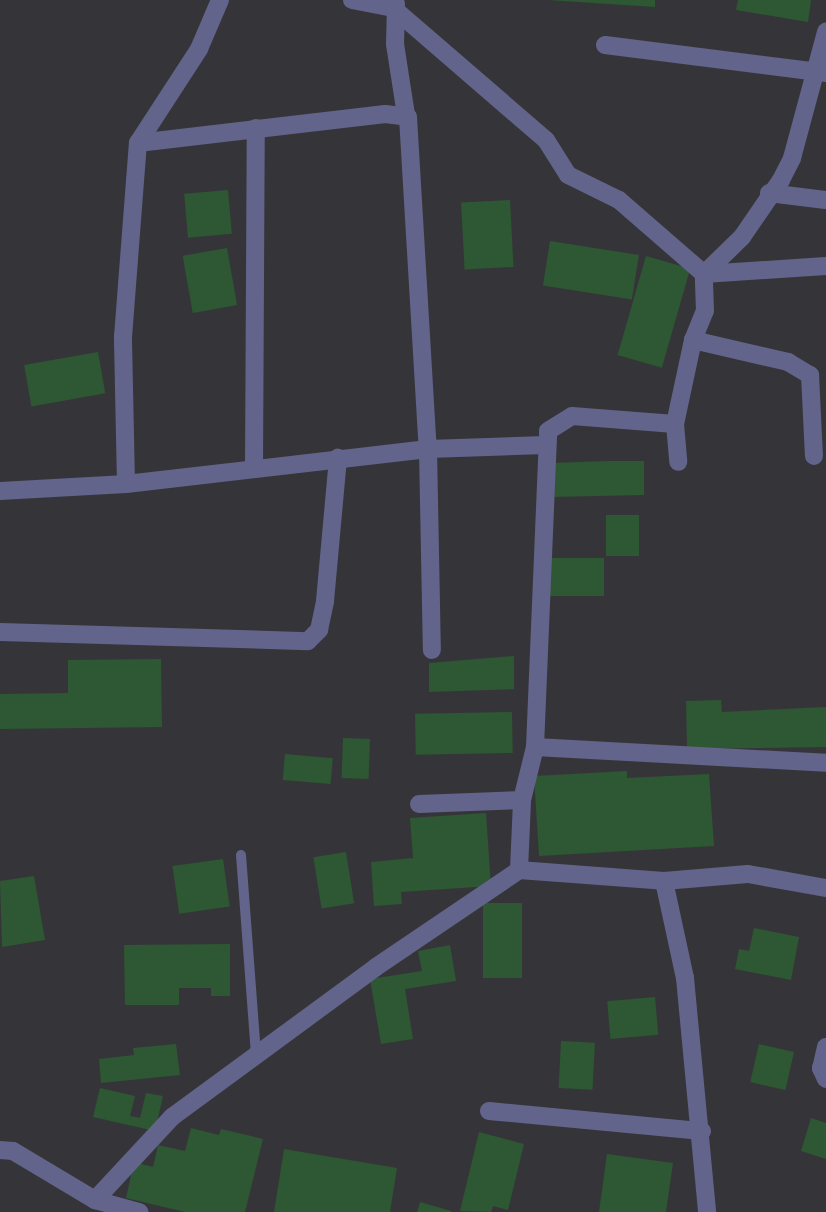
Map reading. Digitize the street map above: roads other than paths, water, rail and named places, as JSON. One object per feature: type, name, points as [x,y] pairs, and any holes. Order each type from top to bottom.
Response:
[{"type":"street","points":[[126,484],[123,337],[138,143],[199,49],[220,0]]},
{"type":"street","points":[[352,0],[396,4],[546,140],[568,175],[619,200],[704,274],[826,266]]},
{"type":"street","points":[[396,4],[406,115],[411,123],[416,202],[428,449],[432,650]]},
{"type":"street","points":[[678,462],[675,424],[693,340],[705,310],[704,274],[742,237],[792,158],[821,72],[826,32]]},
{"type":"street","points":[[605,45],[821,72]]},
{"type":"street","points":[[138,143],[256,128],[406,115]]},
{"type":"street","points":[[254,468],[256,128]]},
{"type":"street","points":[[769,193],[826,200]]},
{"type":"street","points":[[693,340],[801,367],[810,375],[819,422],[814,456]]},
{"type":"street","points":[[519,870],[522,800],[535,747],[545,445],[548,431],[572,416],[675,424]]},
{"type":"street","points":[[0,491],[126,484],[428,449],[545,445]]},
{"type":"street","points":[[0,632],[308,641],[318,630],[325,601],[338,458]]},
{"type":"street","points":[[535,747],[826,763]]},
{"type":"street","points":[[419,804],[522,800]]},
{"type":"street","points":[[95,1200],[172,1117],[519,870],[664,881],[748,874],[826,888]]},
{"type":"street","points":[[664,881],[685,978],[702,1131],[707,1212]]},
{"type":"street","points":[[826,1047],[821,1068],[826,1079]]},
{"type":"street","points":[[489,1111],[702,1131]]},
{"type":"street","points":[[0,1150],[13,1151],[95,1200],[139,1212]]},
{"type":"lane","points":[[242,855],[256,1055]]}]
